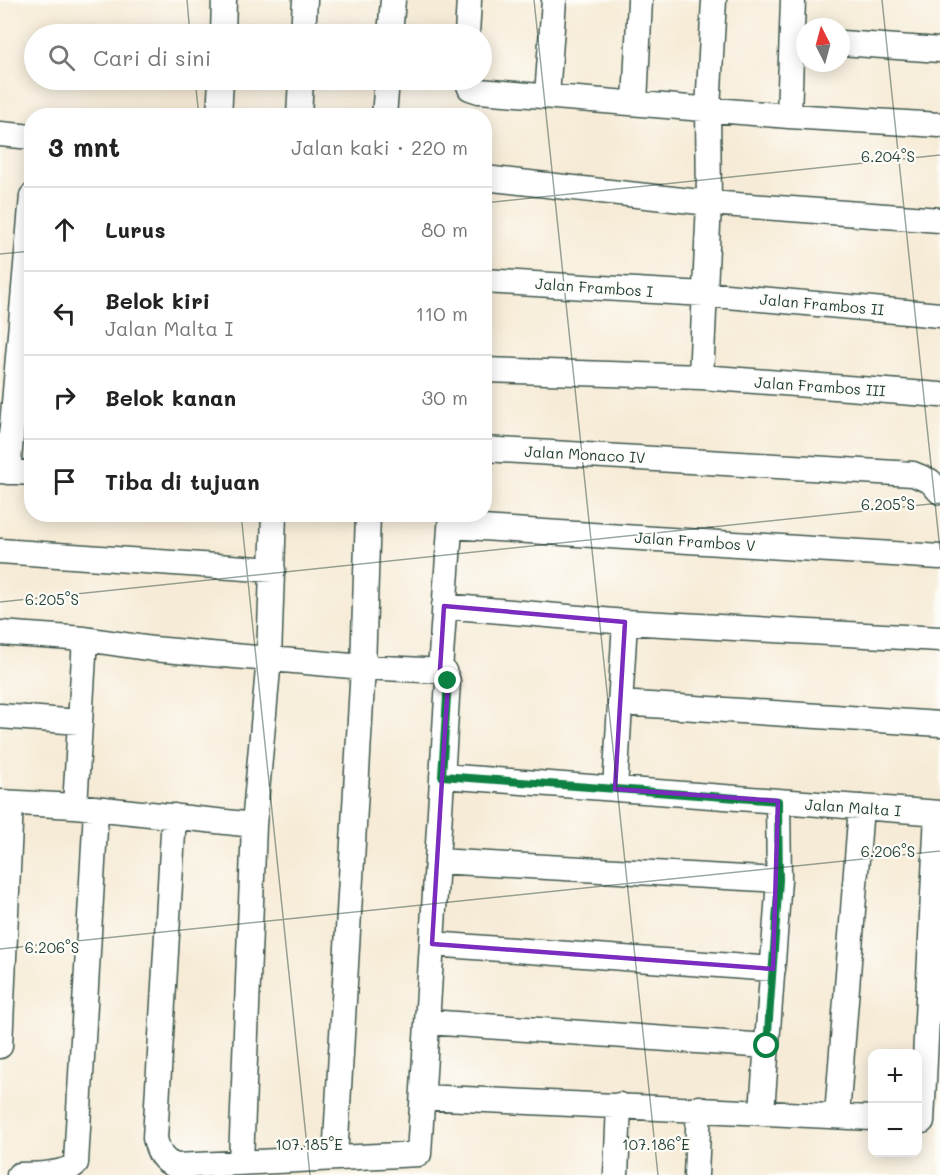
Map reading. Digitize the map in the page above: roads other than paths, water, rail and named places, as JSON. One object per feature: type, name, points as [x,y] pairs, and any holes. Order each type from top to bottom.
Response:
[{"type":"street","points":[[223,24],[224,0]]},
{"type":"street","points":[[304,24],[305,0]]},
{"type":"street","points":[[391,24],[393,0]]},
{"type":"street","points":[[468,24],[469,0]]},
{"type":"street","points":[[547,96],[554,0]]},
{"type":"street","points":[[635,103],[640,0]]},
{"type":"street","points":[[701,377],[709,203],[708,109],[714,0]]},
{"type":"street","points":[[793,0],[796,24]]},
{"type":"street","points":[[850,44],[940,50]]},
{"type":"street","points":[[789,116],[796,57]]},
{"type":"street","points":[[219,108],[220,90]]},
{"type":"street","points":[[299,108],[300,90]]},
{"type":"street","points":[[385,108],[386,90]]},
{"type":"street","points":[[476,90],[789,116],[940,125]]},
{"type":"street","points":[[0,134],[24,136]]},
{"type":"street","points":[[492,179],[709,203],[940,220]]},
{"type":"street","name":"Jalan Frambos I","points":[[492,281],[704,294]]},
{"type":"street","name":"Jalan Frambos II","points":[[704,294],[940,315]]},
{"type":"street","name":"Jalan Frambos III","points":[[492,370],[701,377],[940,395]]},
{"type":"street","points":[[13,472],[24,391]]},
{"type":"street","name":"Jalan Monaco IV","points":[[492,449],[913,474],[937,485]]},
{"type":"street","points":[[241,1162],[255,825],[269,658],[274,522]]},
{"type":"street","points":[[335,1158],[363,667],[368,522]]},
{"type":"street","points":[[440,670],[451,522]]},
{"type":"street","name":"Jalan Frambos V","points":[[477,522],[940,557]]},
{"type":"street","points":[[0,550],[273,570]]},
{"type":"street","points":[[444,606],[625,622],[940,639]]},
{"type":"street","points":[[615,789],[625,622]]},
{"type":"street","points":[[0,633],[85,639],[153,649],[363,667],[440,670],[446,673],[448,681],[418,1154],[176,1166],[167,1163],[160,1155],[155,1138],[174,816]]},
{"type":"street","points":[[19,1175],[65,1174],[72,1170],[76,1163],[86,808],[79,722],[85,639]]},
{"type":"street","points":[[620,704],[940,724]]},
{"type":"street","points":[[0,717],[79,722]]},
{"type":"street","name":"Jalan Malta I","points":[[442,776],[938,813]]},
{"type":"street","points":[[762,1111],[779,880],[778,801]]},
{"type":"street","points":[[0,1046],[5,802],[255,825]]},
{"type":"street","points":[[837,1116],[861,807]]},
{"type":"street","points":[[926,1123],[938,813]]},
{"type":"street","points":[[437,861],[779,880]]},
{"type":"street","points":[[432,944],[772,969]]},
{"type":"street","points":[[428,1022],[767,1046]]},
{"type":"street","points":[[423,1097],[699,1108],[868,1118]]},
{"type":"street","points":[[616,1175],[619,1105]]},
{"type":"street","points":[[696,1175],[699,1108]]},
{"type":"street","points":[[0,1166],[10,1175]]}]
